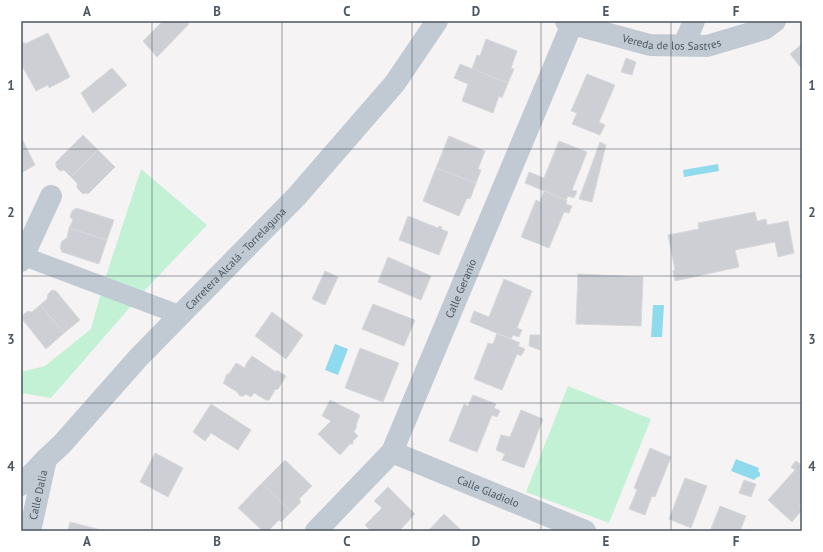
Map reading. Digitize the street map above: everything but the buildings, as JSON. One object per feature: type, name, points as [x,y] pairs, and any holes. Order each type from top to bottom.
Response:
[{"type":"street","name":"Carretera Alcalá - Torrelaguna","points":[[21,485],[62,444],[139,357],[298,196],[395,83],[437,21]]},
{"type":"street","points":[[684,45],[694,21]]},
{"type":"street","name":"Vereda de los Sastres","points":[[569,22],[650,45],[707,46],[764,29],[775,21]]},
{"type":"street","name":"Calle Geranio","points":[[316,531],[392,452],[569,22]]},
{"type":"street","points":[[51,196],[22,258],[180,315]]},
{"type":"street","name":"Calle Gladiolo","points":[[392,452],[585,531]]},
{"type":"street","name":"Calle Dalia","points":[[30,531],[46,459]]},
{"type":"green space","points":[[141,169],[207,225],[145,290],[51,398],[21,393],[21,372],[45,366],[91,329],[104,282]]},
{"type":"green space","points":[[568,386],[651,419],[609,523],[526,492]]},
{"type":"water","points":[[718,164],[719,171],[684,177],[683,170]]},
{"type":"water","points":[[653,305],[664,305],[662,337],[651,337]]},
{"type":"water","points":[[335,344],[348,349],[338,375],[325,370]]},
{"type":"water","points":[[736,459],[759,468],[758,471],[760,476],[754,480],[731,471]]}]
